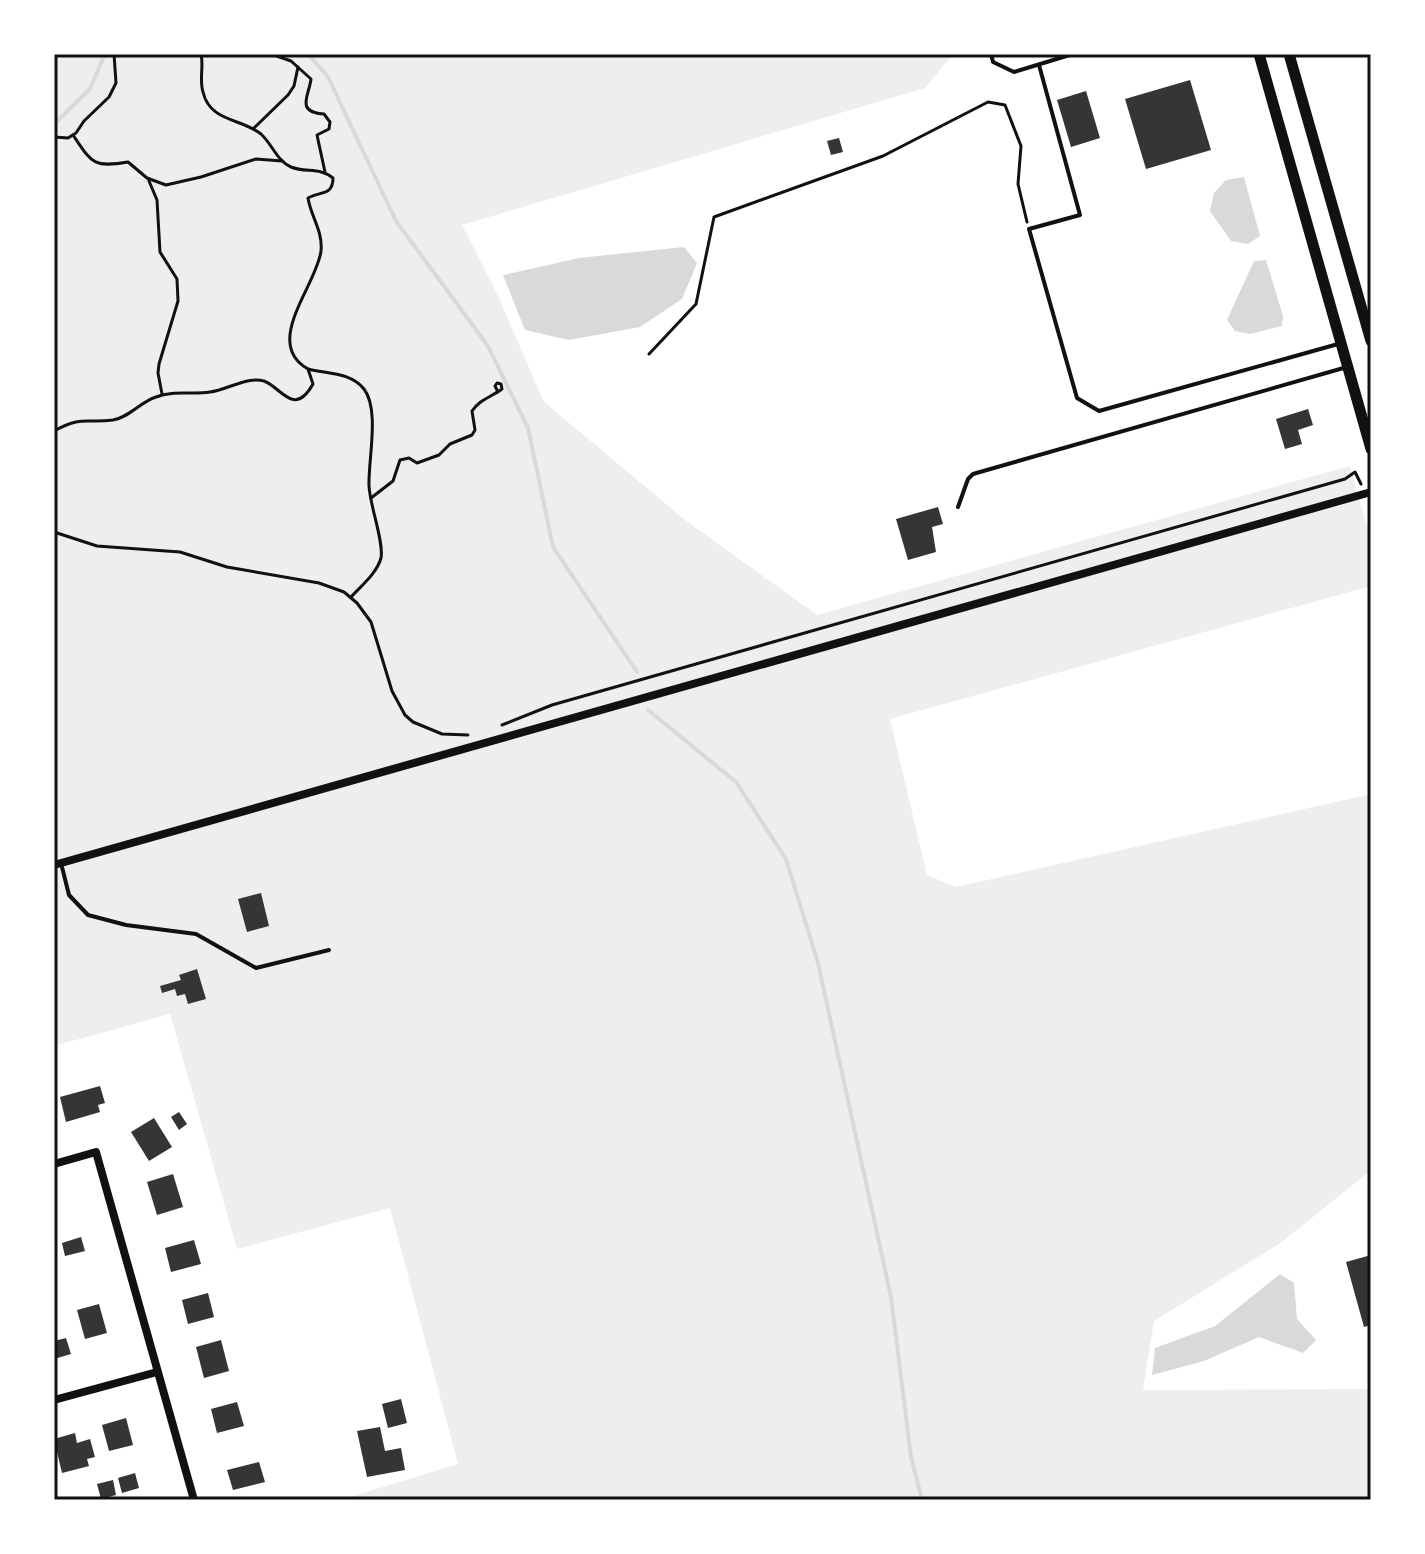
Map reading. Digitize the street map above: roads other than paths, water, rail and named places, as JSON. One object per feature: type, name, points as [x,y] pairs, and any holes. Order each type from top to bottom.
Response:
[{"type":"street","points":[[1259,54],[1371,449]]},
{"type":"street","points":[[1289,54],[1371,341]]},
{"type":"street","points":[[58,864],[1371,492]]},
{"type":"street","points":[[54,1164],[96,1152],[194,1500]]},
{"type":"street","points":[[54,1400],[157,1372]]},
{"type":"lane","points":[[991,54],[993,62],[1014,72],[1073,54]]},
{"type":"lane","points":[[1039,65],[1080,215],[1029,229],[1077,398],[1099,411],[1341,343]]},
{"type":"lane","points":[[958,507],[968,479],[973,474],[1348,366]]},
{"type":"lane","points":[[58,864],[69,895],[88,915],[126,925],[196,934],[256,968],[329,950]]},
{"type":"waterway","points":[[54,124],[90,89],[105,54]]},
{"type":"waterway","points":[[308,54],[328,77],[396,221],[488,346],[528,428],[553,547],[637,672]]},
{"type":"waterway","points":[[648,710],[736,782],[786,859],[818,963],[891,1297],[911,1457],[922,1500]]}]
